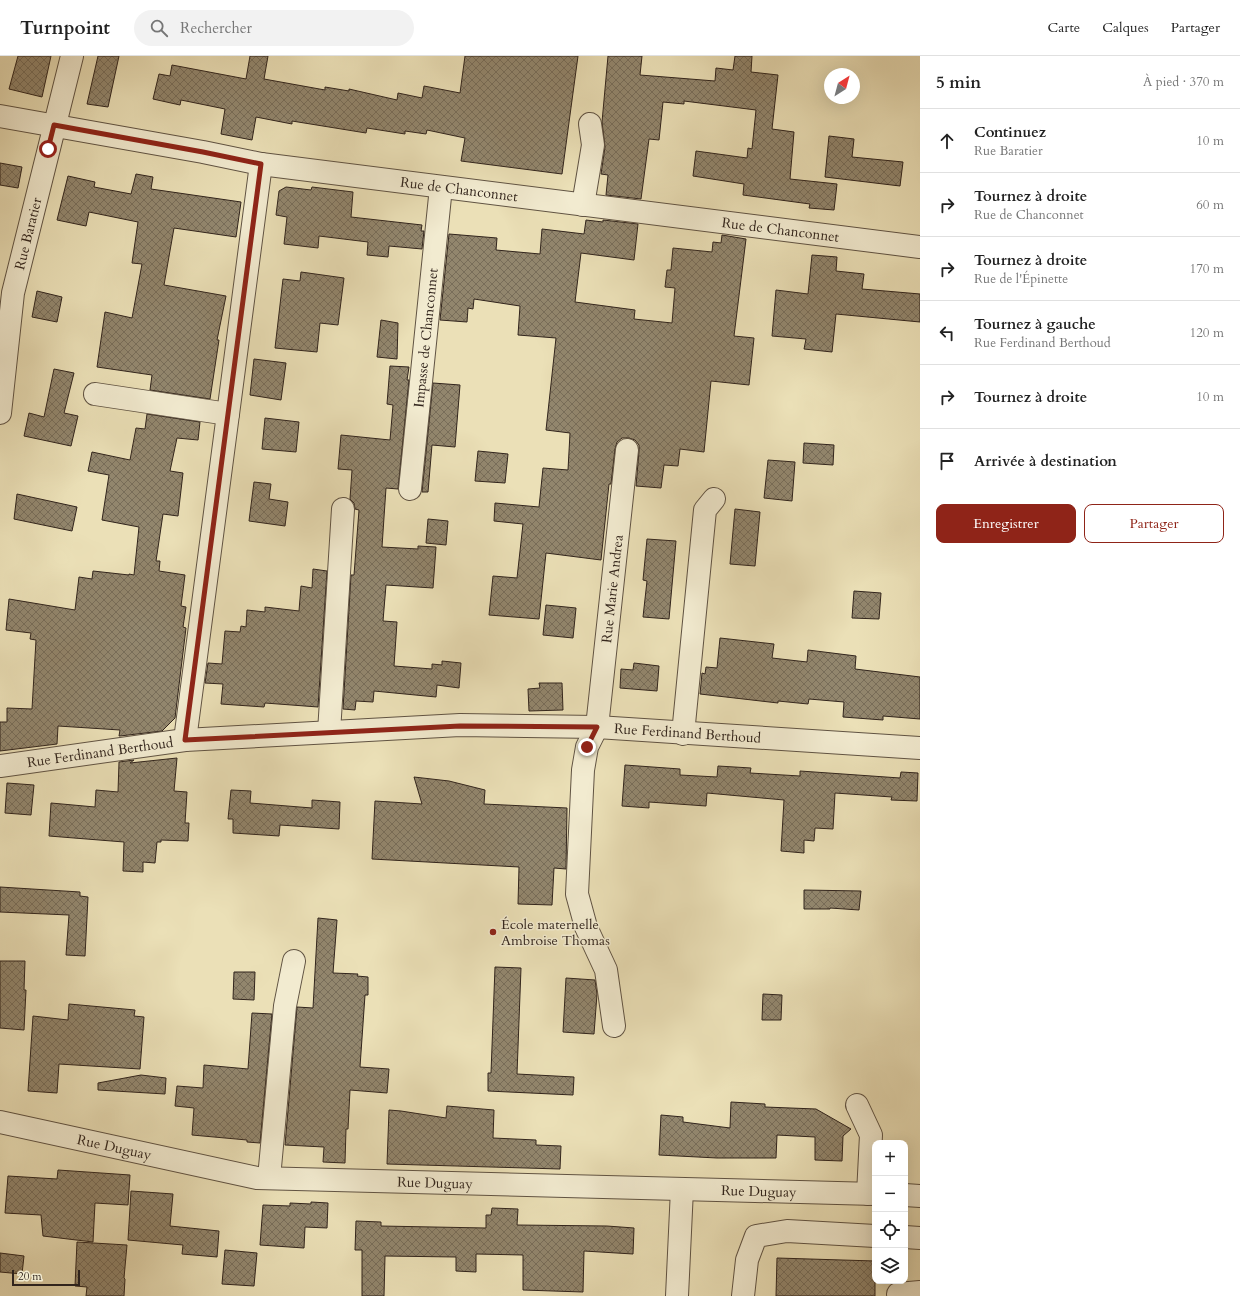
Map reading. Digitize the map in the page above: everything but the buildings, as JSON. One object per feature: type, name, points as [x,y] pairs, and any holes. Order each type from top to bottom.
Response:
[{"type":"street","name":"Rue Baratier","points":[[0,413],[13,293],[72,56]]},
{"type":"street","name":"Rue de Chanconnet","points":[[0,116],[203,152],[261,164],[920,247]]},
{"type":"street","points":[[583,205],[593,145],[590,124]]},
{"type":"street","points":[[185,740],[261,164]]},
{"type":"street","name":"Impasse de Chanconnet","points":[[410,489],[441,187]]},
{"type":"street","points":[[95,394],[228,414]]},
{"type":"street","name":"Rue Marie Andrea","points":[[597,727],[627,450]]},
{"type":"street","points":[[683,734],[705,510],[714,499]]},
{"type":"street","points":[[329,732],[344,510]]},
{"type":"street","name":"Rue Ferdinand Berthoud","points":[[0,766],[185,740],[460,726],[597,727],[683,734],[920,748]]},
{"type":"street","points":[[597,727],[587,747],[583,770],[577,894],[586,927],[606,970],[614,1026]]},
{"type":"street","points":[[269,1178],[285,1006],[294,961]]},
{"type":"street","points":[[857,1105],[871,1135],[872,1194]]},
{"type":"street","name":"Rue Duguay","points":[[0,1122],[257,1178],[872,1194]]},
{"type":"street","points":[[677,1296],[682,1189]]},
{"type":"street","points":[[908,1195],[920,1196]]},
{"type":"street","points":[[743,1296],[747,1260],[756,1236],[787,1231],[872,1236]]},
{"type":"street","points":[[908,1237],[920,1238]]},
{"type":"street","points":[[898,1294],[920,1292]]},
{"type":"place","name":"École maternelle Ambroise Thomas","points":[[493,932]]},
{"type":"route","points":[[48,149],[54,125],[261,164],[185,740],[460,726],[597,727],[587,747]]}]
